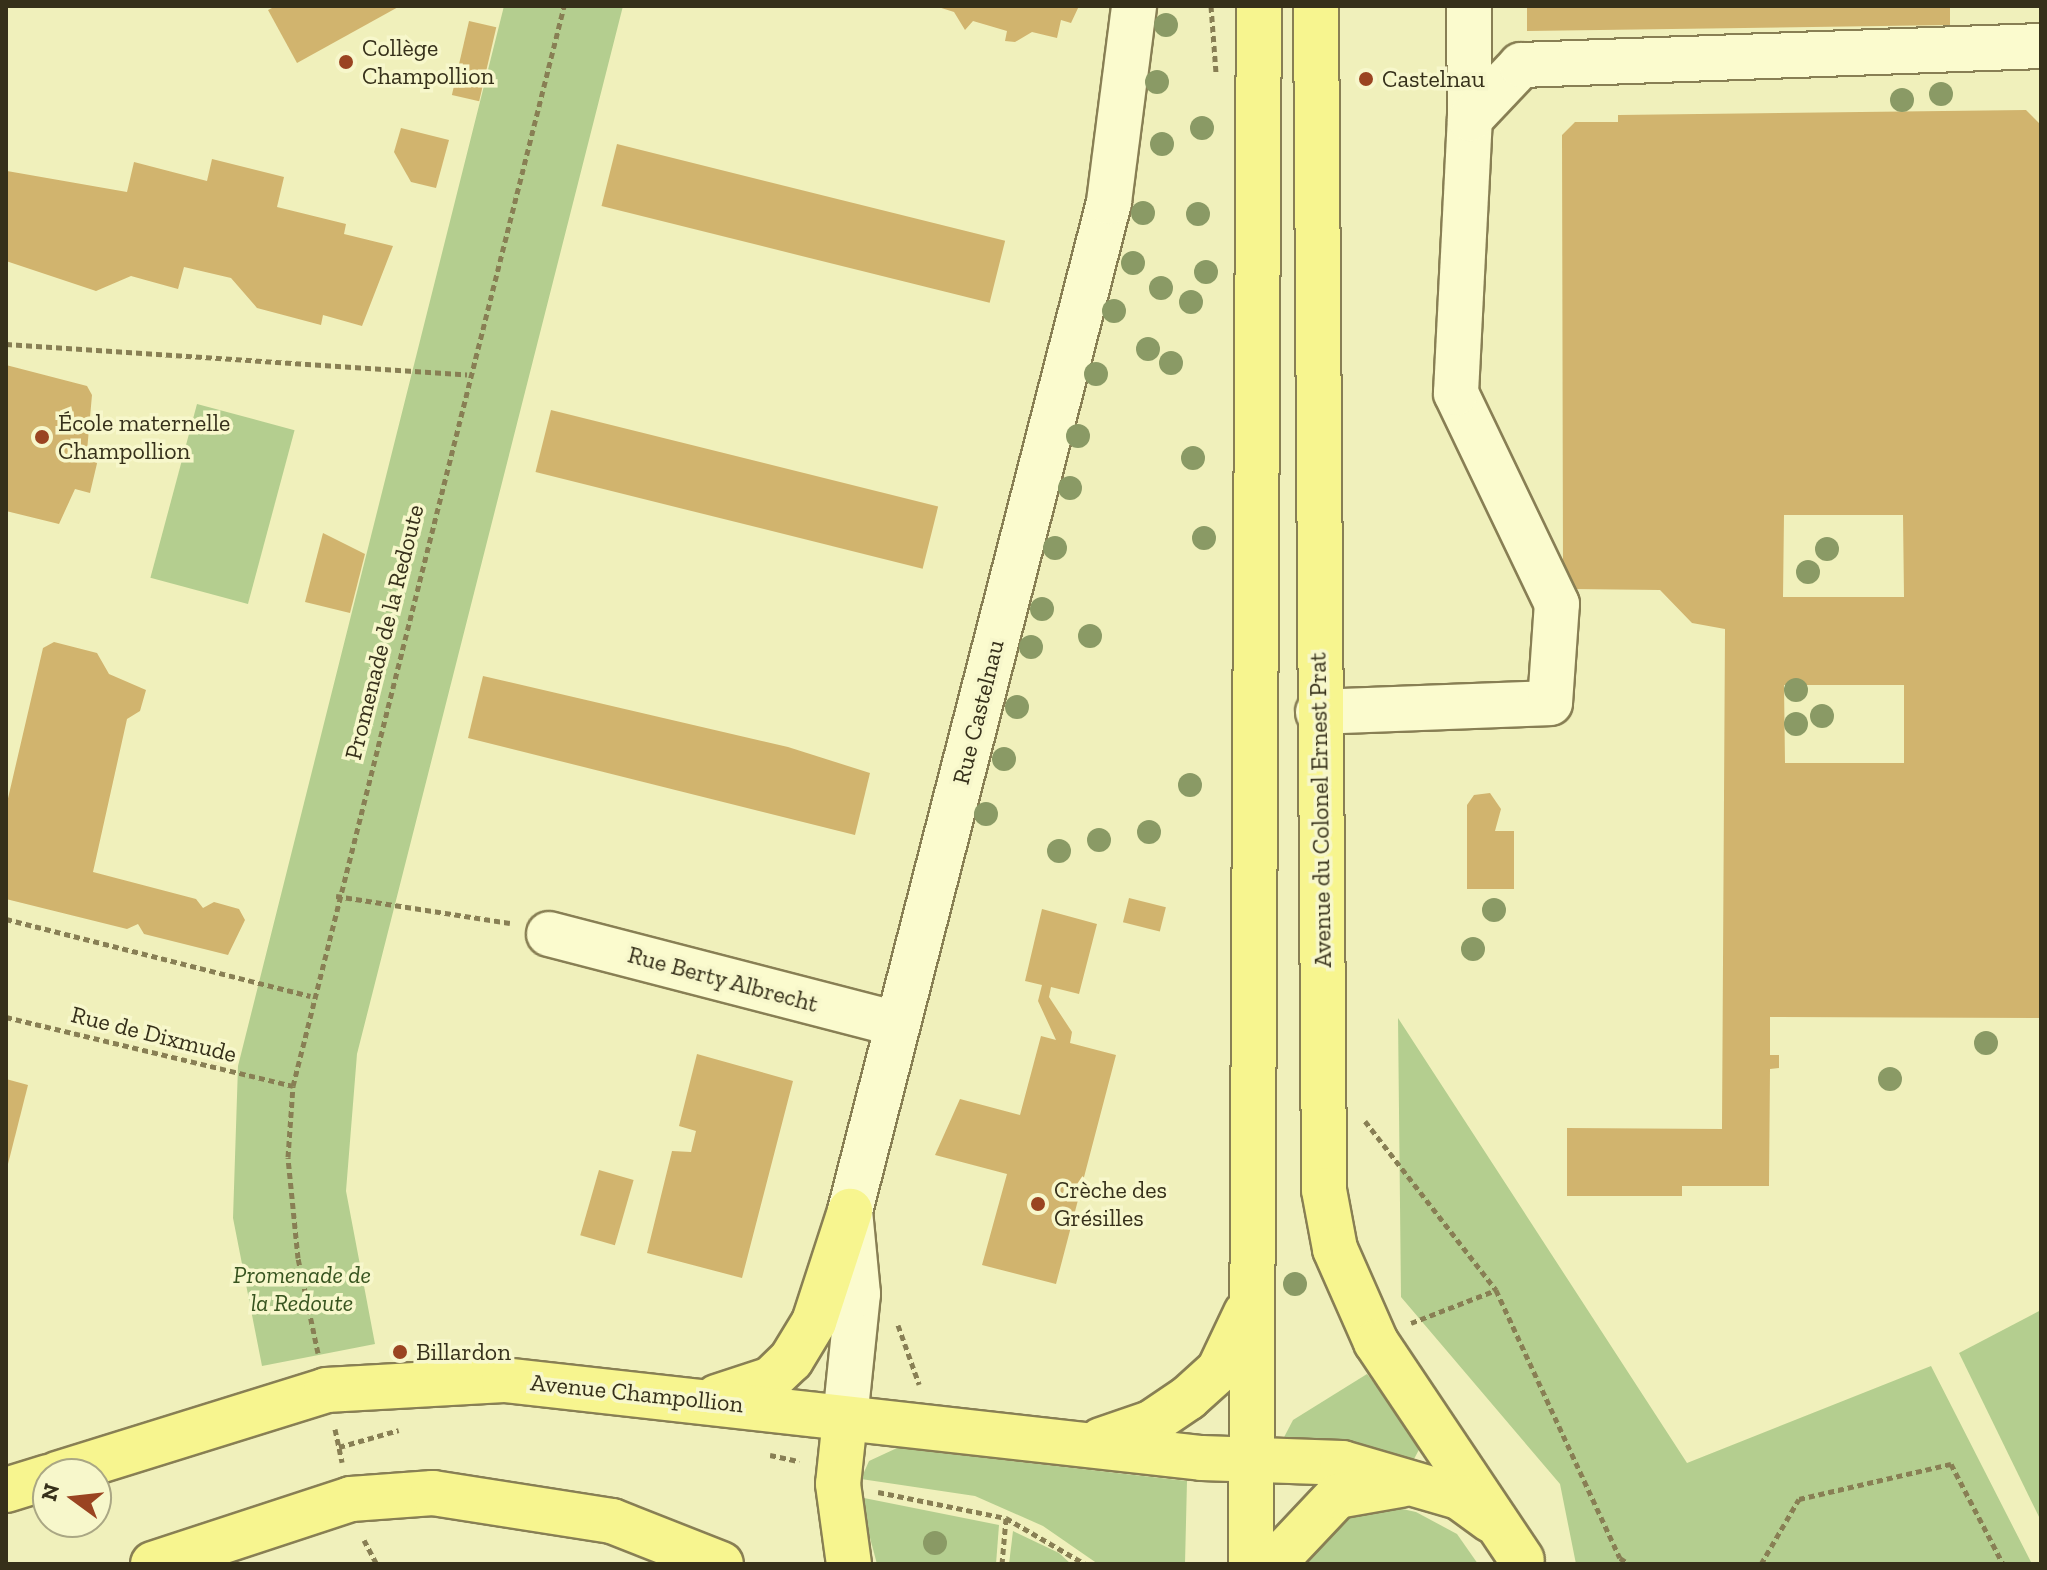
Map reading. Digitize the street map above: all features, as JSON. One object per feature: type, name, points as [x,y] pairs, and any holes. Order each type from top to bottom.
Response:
[{"type":"main road","points":[[1251,1564],[1255,1288],[1259,6]]},
{"type":"main road","name":"Avenue du Colonel Ernest Prat","points":[[1316,6],[1322,1127],[1335,1249],[1380,1350],[1523,1562]]},
{"type":"main road","points":[[707,1400],[771,1379],[791,1360],[814,1322],[850,1211]]},
{"type":"main road","points":[[1098,1441],[1151,1423],[1219,1370],[1255,1288]]},
{"type":"main road","name":"Avenue Champollion","points":[[108,1458],[326,1390],[375,1384],[517,1380],[707,1400],[845,1419],[1098,1441],[1202,1458],[1251,1457],[1342,1463],[1423,1485],[1477,1509],[1523,1562]]},
{"type":"main road","points":[[845,1419],[838,1484],[849,1564]]},
{"type":"main road","points":[[6,1490],[32,1482]]},
{"type":"main road","points":[[1273,1564],[1337,1496],[1423,1485]]},
{"type":"main road","points":[[153,1564],[351,1499],[433,1493],[612,1521],[721,1564]]},
{"type":"street","name":"Rue Castelnau","points":[[845,1419],[858,1294],[850,1211],[1109,202],[1134,6]]},
{"type":"street","points":[[1318,712],[1550,703],[1557,604],[1456,393],[1470,119],[1469,6]]},
{"type":"street","points":[[1470,119],[1521,65],[2041,46]]},
{"type":"street","name":"Rue Berty Albrecht","points":[[549,934],[896,1024]]},
{"type":"path","name":"Promenade de la Redoute","points":[[321,1368],[298,1258],[288,1157],[293,1086],[310,996],[564,6]]},
{"type":"path","points":[[6,344],[467,375]]},
{"type":"path","points":[[336,896],[549,934]]},
{"type":"path","points":[[6,920],[310,996]]},
{"type":"path","name":"Rue de Dixmude","points":[[6,1017],[293,1086]]},
{"type":"path","points":[[1361,1116],[1496,1290],[1620,1558],[1629,1564]]},
{"type":"path","points":[[1403,1327],[1496,1290]]},
{"type":"path","points":[[897,1321],[922,1390]]},
{"type":"path","points":[[333,1422],[344,1471]]},
{"type":"path","points":[[339,1447],[413,1427]]},
{"type":"path","name":"Avenue Champollion","points":[[753,1452],[796,1459],[838,1484]]},
{"type":"path","points":[[1761,1564],[1799,1499],[1951,1464],[2003,1564]]},
{"type":"path","points":[[838,1484],[1006,1518],[1085,1564]]},
{"type":"path","points":[[1002,1564],[1006,1518]]},
{"type":"path","points":[[357,1526],[377,1564]]},
{"type":"green space","name":"Promenade de la Redoute","points":[[504,6],[623,6],[357,1054],[346,1191],[375,1344],[262,1366],[233,1218],[238,1066]]},
{"type":"green space","points":[[197,404],[295,430],[248,604],[150,578]]},
{"type":"green space","points":[[1398,1018],[1687,1463],[1931,1366],[2032,1564],[1576,1564],[1560,1484],[1401,1297]]},
{"type":"green space","points":[[2041,1310],[2041,1521],[1959,1353]]},
{"type":"green space","points":[[1367,1374],[1422,1444],[1414,1459],[1281,1443],[1293,1420]]},
{"type":"green space","points":[[897,1448],[1187,1481],[1185,1564],[1098,1564],[1043,1526],[975,1496],[861,1479],[869,1461]]},
{"type":"green space","points":[[859,1497],[999,1525],[996,1564],[877,1564]]},
{"type":"green space","points":[[1380,1504],[1416,1512],[1457,1534],[1478,1564],[1295,1564],[1333,1518]]},
{"type":"green space","points":[[1013,1531],[1059,1553],[1071,1564],[1009,1564]]},
{"type":"building","points":[[276,6],[400,6],[297,63],[268,10]]},
{"type":"building","points":[[935,6],[1079,6],[1071,23],[1061,20],[1057,38],[1032,32],[1015,42],[1005,41],[1007,31],[973,21],[965,30],[954,12]]},
{"type":"building","points":[[1527,6],[1950,6],[1950,25],[1527,31]]},
{"type":"building","points":[[469,21],[496,27],[479,101],[452,95]]},
{"type":"building","points":[[2026,110],[2041,125],[2041,1018],[1770,1017],[1770,1055],[1779,1055],[1779,1068],[1770,1069],[1769,1186],[1682,1186],[1682,1196],[1567,1196],[1567,1128],[1722,1129],[1725,629],[1692,623],[1660,590],[1572,589],[1563,573],[1562,135],[1575,122],[1618,122],[1618,115]],"holes":[[[1784,515],[1903,515],[1904,597],[1783,597]],[[1784,685],[1904,685],[1904,763],[1785,763]]]},
{"type":"building","points":[[401,128],[449,140],[436,188],[411,182],[394,152]]},
{"type":"building","points":[[617,144],[1005,241],[990,303],[602,206]]},
{"type":"building","points":[[212,159],[284,177],[277,207],[346,224],[344,234],[393,246],[362,326],[323,315],[321,325],[257,308],[231,278],[184,267],[178,289],[131,276],[96,291],[6,261],[7,171],[127,192],[134,162],[207,181]]},
{"type":"building","points":[[6,365],[87,386],[92,395],[87,451],[99,455],[90,493],[75,489],[59,524],[6,511]]},
{"type":"building","points":[[551,410],[938,507],[923,569],[536,472]]},
{"type":"building","points":[[323,533],[365,554],[350,613],[305,602]]},
{"type":"building","points":[[54,642],[97,653],[109,674],[146,690],[140,711],[127,719],[93,872],[196,899],[203,908],[214,902],[239,909],[245,920],[228,955],[144,934],[138,924],[127,929],[6,899],[6,807],[43,648]]},
{"type":"building","points":[[483,676],[788,747],[870,773],[855,835],[468,738]]},
{"type":"building","points":[[1490,793],[1501,809],[1495,831],[1514,831],[1514,889],[1467,889],[1467,805],[1474,795]]},
{"type":"building","points":[[1129,898],[1166,907],[1160,931],[1123,922]]},
{"type":"building","points":[[1042,909],[1097,924],[1079,994],[1051,987],[1049,997],[1072,1032],[1070,1043],[1116,1055],[1056,1284],[982,1265],[1007,1174],[935,1155],[960,1099],[1020,1115],[1041,1036],[1056,1040],[1038,1001],[1042,985],[1025,981]]},
{"type":"building","points":[[697,1054],[793,1081],[742,1278],[647,1253],[672,1151],[691,1152],[696,1131],[679,1126]]},
{"type":"building","points":[[6,1079],[28,1085],[7,1168],[6,1168]]},
{"type":"building","points":[[599,1170],[634,1180],[615,1245],[580,1235]]},
{"type":"place","name":"Collège Champollion","points":[[346,62]]},
{"type":"place","name":"Castelnau","points":[[1366,79]]},
{"type":"place","name":"École maternelle Champollion","points":[[42,437]]},
{"type":"place","name":"Crèche des Grésilles","points":[[1038,1204]]},
{"type":"place","name":"Billardon","points":[[400,1352]]}]
